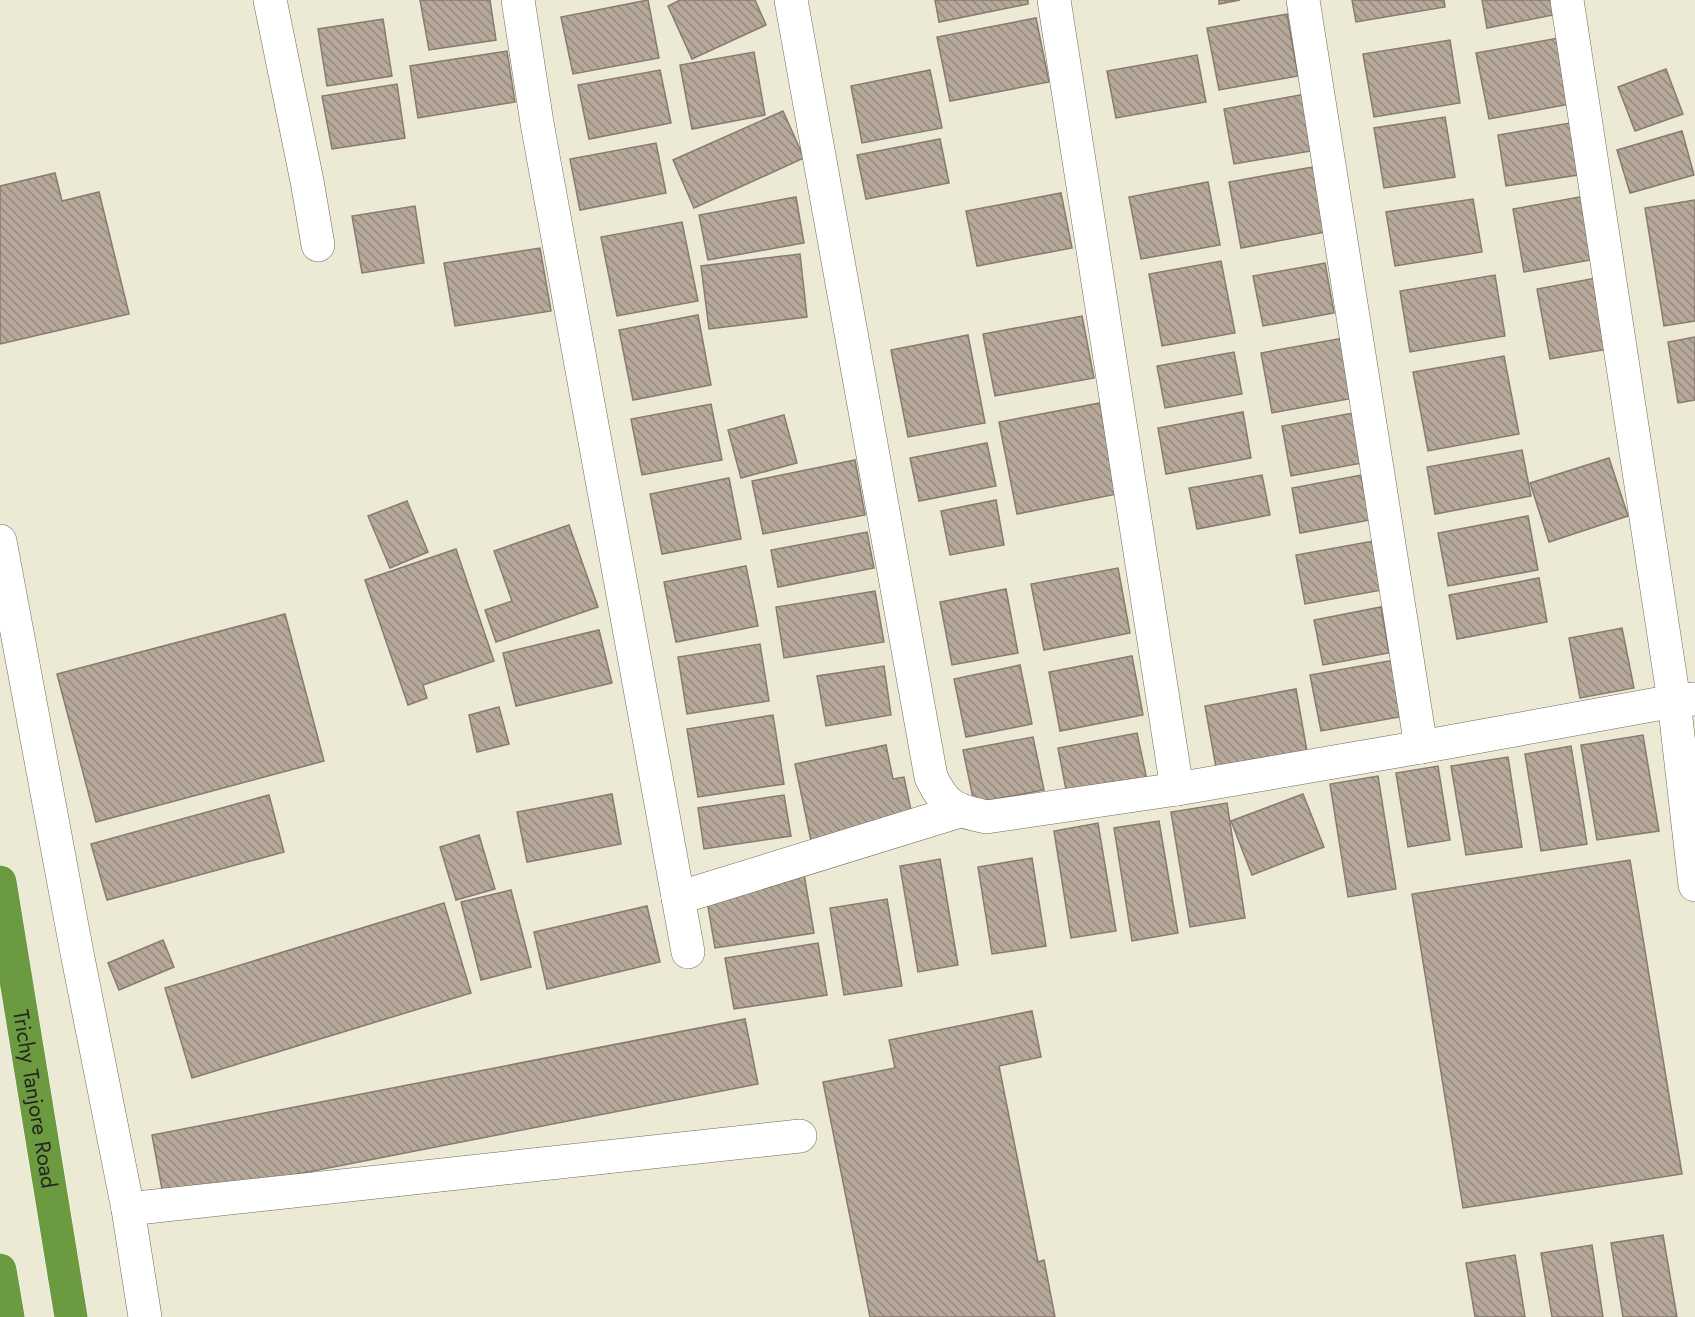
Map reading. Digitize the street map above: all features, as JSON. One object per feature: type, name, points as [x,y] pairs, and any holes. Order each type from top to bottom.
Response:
[{"type":"highway","name":"Trichy Tanjore Road","points":[[0,882],[71,1317]]},
{"type":"highway","points":[[0,1270],[8,1317]]},
{"type":"street","points":[[270,0],[318,245]]},
{"type":"street","points":[[518,0],[537,123],[688,952]]},
{"type":"street","points":[[790,0],[931,777],[940,796],[960,811],[986,817],[1177,789],[1684,700]]},
{"type":"street","points":[[1054,0],[1177,789]]},
{"type":"street","points":[[1303,0],[1421,747]]},
{"type":"street","points":[[1567,0],[1684,700],[1695,885]]},
{"type":"street","points":[[0,541],[77,953],[128,1209],[145,1317]]},
{"type":"street","points":[[678,897],[960,811]]},
{"type":"street","points":[[128,1209],[800,1136]]},
{"type":"building","points":[[420,0],[490,0],[496,40],[429,50]]},
{"type":"building","points":[[648,0],[659,58],[573,74],[561,17]]},
{"type":"building","points":[[680,0],[755,0],[766,25],[692,59],[668,6]]},
{"type":"building","points":[[935,0],[1028,0],[1028,4],[939,22]]},
{"type":"building","points":[[1219,0],[1240,0],[1219,4]]},
{"type":"building","points":[[1352,0],[1444,0],[1445,7],[1356,22]]},
{"type":"building","points":[[1482,0],[1555,0],[1558,14],[1487,28]]},
{"type":"building","points":[[1287,14],[1298,76],[1219,90],[1207,28]]},
{"type":"building","points":[[1036,18],[1049,82],[950,101],[937,37]]},
{"type":"building","points":[[383,19],[392,76],[327,86],[318,29]]},
{"type":"building","points":[[1564,37],[1576,103],[1489,119],[1476,53]]},
{"type":"building","points":[[1450,40],[1460,103],[1374,117],[1363,54]]},
{"type":"building","points":[[507,51],[515,102],[418,118],[410,66]]},
{"type":"building","points":[[754,52],[765,115],[692,129],[680,65]]},
{"type":"building","points":[[1197,55],[1206,102],[1116,118],[1107,71]]},
{"type":"building","points":[[1666,69],[1683,114],[1635,131],[1618,87]]},
{"type":"building","points":[[660,70],[671,123],[589,139],[578,85]]},
{"type":"building","points":[[930,70],[942,128],[862,143],[851,86]]},
{"type":"building","points":[[397,84],[405,138],[332,149],[322,96]]},
{"type":"building","points":[[1305,94],[1317,150],[1234,164],[1224,109]]},
{"type":"building","points":[[783,111],[804,158],[694,208],[673,160]]},
{"type":"building","points":[[1445,117],[1455,177],[1384,188],[1374,128]]},
{"type":"building","points":[[1570,123],[1578,175],[1506,186],[1498,135]]},
{"type":"building","points":[[1682,131],[1694,175],[1630,193],[1617,150]]},
{"type":"building","points":[[940,139],[949,183],[866,199],[857,155]]},
{"type":"building","points":[[656,143],[666,193],[580,210],[570,159]]},
{"type":"building","points":[[1318,166],[1331,231],[1241,248],[1229,182]]},
{"type":"building","points":[[55,173],[62,201],[99,192],[129,314],[0,344],[0,186]]},
{"type":"building","points":[[1208,182],[1220,245],[1141,259],[1129,197]]},
{"type":"building","points":[[1061,193],[1072,248],[977,266],[966,211]]},
{"type":"building","points":[[1585,196],[1596,259],[1524,272],[1513,209]]},
{"type":"building","points":[[796,197],[804,243],[708,260],[699,215]]},
{"type":"building","points":[[1473,199],[1482,252],[1395,266],[1386,212]]},
{"type":"building","points":[[1695,200],[1695,321],[1664,326],[1645,208]]},
{"type":"building","points":[[415,206],[424,263],[362,273],[352,216]]},
{"type":"building","points":[[682,222],[698,301],[617,316],[601,237]]},
{"type":"building","points":[[540,248],[551,311],[455,326],[444,263]]},
{"type":"building","points":[[800,254],[807,317],[709,329],[701,266]]},
{"type":"building","points":[[1221,261],[1235,333],[1162,346],[1149,274]]},
{"type":"building","points":[[1325,263],[1334,313],[1263,326],[1253,276]]},
{"type":"building","points":[[1495,275],[1505,336],[1410,352],[1400,291]]},
{"type":"building","points":[[1601,277],[1615,348],[1550,359],[1537,289]]},
{"type":"building","points":[[698,315],[711,385],[633,400],[619,330]]},
{"type":"building","points":[[1082,316],[1094,378],[995,396],[983,334]]},
{"type":"building","points":[[968,335],[985,423],[908,437],[891,350]]},
{"type":"building","points":[[1695,337],[1695,400],[1678,403],[1668,342]]},
{"type":"building","points":[[1343,338],[1354,398],[1272,413],[1261,353]]},
{"type":"building","points":[[1234,352],[1242,394],[1165,408],[1157,366]]},
{"type":"building","points":[[1504,356],[1519,434],[1428,451],[1413,372]]},
{"type":"building","points":[[1100,403],[1117,494],[1017,514],[999,422]]},
{"type":"building","points":[[711,404],[722,460],[642,475],[631,419]]},
{"type":"building","points":[[1243,412],[1251,458],[1166,474],[1158,428]]},
{"type":"building","points":[[1358,412],[1368,462],[1291,476],[1282,426]]},
{"type":"building","points":[[784,415],[797,463],[741,478],[728,430]]},
{"type":"building","points":[[987,443],[996,486],[919,501],[910,458]]},
{"type":"building","points":[[1522,450],[1531,496],[1435,514],[1427,467]]},
{"type":"building","points":[[1609,458],[1628,516],[1549,542],[1530,483]]},
{"type":"building","points":[[855,460],[865,515],[763,534],[752,481]]},
{"type":"building","points":[[1262,475],[1270,515],[1197,529],[1189,488]]},
{"type":"building","points":[[1361,475],[1370,520],[1300,533],[1292,488]]},
{"type":"building","points":[[729,478],[741,539],[662,554],[650,494]]},
{"type":"building","points":[[996,500],[1004,545],[950,555],[941,511]]},
{"type":"building","points":[[407,501],[428,552],[390,568],[368,516]]},
{"type":"building","points":[[1528,516],[1538,570],[1448,586],[1438,533]]},
{"type":"building","points":[[569,525],[598,607],[496,642],[485,610],[512,601],[494,551]]},
{"type":"building","points":[[867,532],[874,568],[778,587],[771,550]]},
{"type":"building","points":[[1373,541],[1382,590],[1305,604],[1296,555]]},
{"type":"building","points":[[456,549],[494,661],[423,685],[427,698],[408,705],[365,580]]},
{"type":"building","points":[[746,566],[758,626],[676,642],[664,582]]},
{"type":"building","points":[[1118,568],[1130,633],[1044,650],[1031,584]]},
{"type":"building","points":[[1539,578],[1547,622],[1457,639],[1449,595]]},
{"type":"building","points":[[1006,589],[1018,653],[952,665],[940,602]]},
{"type":"building","points":[[875,591],[884,642],[784,658],[776,607]]},
{"type":"building","points":[[1381,607],[1389,653],[1323,665],[1314,620]]},
{"type":"building","points":[[285,614],[324,761],[96,822],[57,674]]},
{"type":"building","points":[[1622,628],[1634,688],[1580,698],[1569,638]]},
{"type":"building","points":[[599,630],[612,683],[516,706],[503,653]]},
{"type":"building","points":[[760,644],[769,701],[687,714],[678,657]]},
{"type":"building","points":[[1132,656],[1143,715],[1060,731],[1049,672]]},
{"type":"building","points":[[1394,660],[1405,716],[1321,731],[1310,675]]},
{"type":"building","points":[[1020,665],[1032,724],[966,737],[954,679]]},
{"type":"building","points":[[884,666],[891,715],[826,726],[817,676]]},
{"type":"building","points":[[1296,689],[1308,757],[1217,773],[1205,706]]},
{"type":"building","points":[[499,707],[509,744],[477,752],[469,715]]},
{"type":"building","points":[[773,715],[784,784],[698,797],[687,729]]},
{"type":"building","points":[[1137,733],[1147,780],[1067,795],[1058,748]]},
{"type":"building","points":[[1643,735],[1659,831],[1597,840],[1581,745]]},
{"type":"building","points":[[1033,737],[1044,790],[974,803],[963,750]]},
{"type":"building","points":[[886,745],[893,779],[904,777],[913,820],[811,841],[795,764]]},
{"type":"building","points":[[1571,746],[1587,844],[1541,851],[1525,754]]},
{"type":"building","points":[[1508,757],[1522,847],[1466,855],[1451,766]]},
{"type":"building","points":[[1438,766],[1450,840],[1408,847],[1396,773]]},
{"type":"building","points":[[1378,776],[1396,889],[1348,897],[1330,784]]},
{"type":"building","points":[[612,794],[621,844],[527,862],[517,812]]},
{"type":"building","points":[[1303,794],[1324,847],[1252,875],[1231,821]]},
{"type":"building","points":[[269,795],[284,852],[107,900],[91,844]]},
{"type":"building","points":[[784,795],[791,836],[704,849],[698,808]]},
{"type":"building","points":[[1227,803],[1245,918],[1190,927],[1171,812]]},
{"type":"building","points":[[1159,821],[1178,933],[1132,941],[1114,828]]},
{"type":"building","points":[[1098,823],[1116,931],[1071,938],[1054,831]]},
{"type":"building","points":[[479,835],[495,889],[456,900],[440,847]]},
{"type":"building","points":[[1032,858],[1046,946],[992,954],[978,867]]},
{"type":"building","points":[[940,859],[958,965],[918,972],[900,866]]},
{"type":"building","points":[[1630,860],[1682,1174],[1463,1208],[1412,894]]},
{"type":"building","points":[[804,874],[814,933],[715,948],[705,889]]},
{"type":"building","points":[[511,890],[531,967],[481,980],[461,902]]},
{"type":"building","points":[[887,899],[902,986],[844,995],[830,908]]},
{"type":"building","points":[[444,903],[471,993],[192,1078],[165,988]]},
{"type":"building","points":[[647,906],[660,962],[547,989],[534,932]]},
{"type":"building","points":[[163,940],[174,967],[119,990],[108,963]]},
{"type":"building","points":[[818,943],[827,995],[734,1009],[725,958]]},
{"type":"building","points":[[1032,1011],[1041,1057],[999,1066],[1038,1262],[1044,1260],[1055,1317],[870,1317],[823,1082],[895,1068],[889,1040]]},
{"type":"building","points":[[745,1019],[758,1084],[164,1200],[152,1135]]},
{"type":"building","points":[[1663,1235],[1677,1317],[1623,1317],[1611,1243]]},
{"type":"building","points":[[1592,1245],[1603,1317],[1552,1317],[1541,1253]]},
{"type":"building","points":[[1515,1255],[1525,1317],[1475,1317],[1466,1263]]}]
